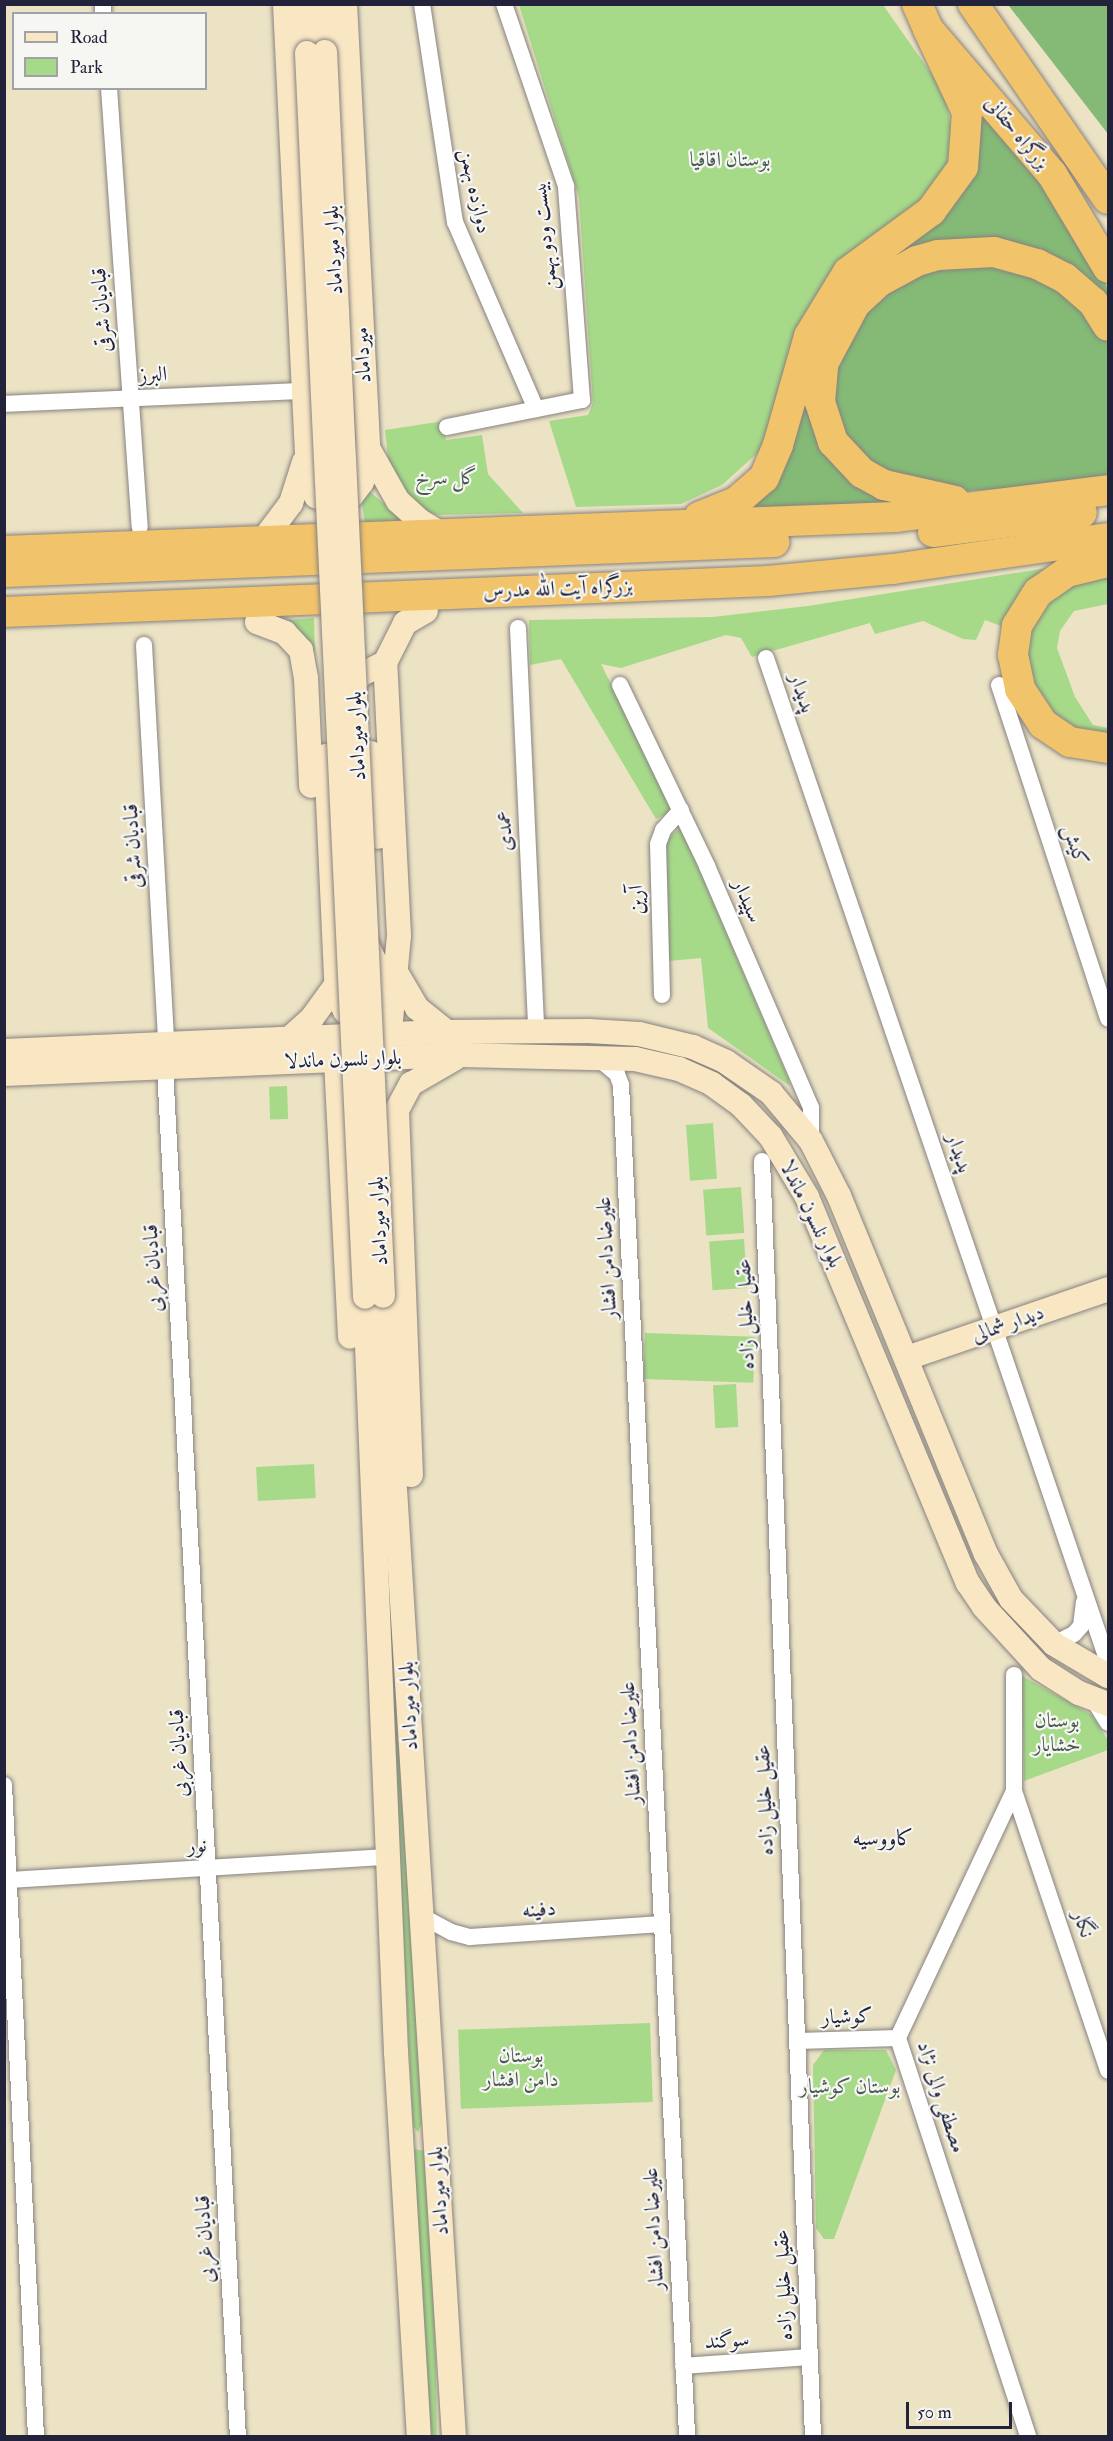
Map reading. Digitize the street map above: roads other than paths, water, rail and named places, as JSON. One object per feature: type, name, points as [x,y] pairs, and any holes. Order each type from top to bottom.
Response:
[{"type":"highway","name":"بزرگراه حقانی","points":[[974,4],[1108,199]]},
{"type":"highway","name":"بزرگراه حقانی","points":[[923,17],[1052,174],[1108,268]]},
{"type":"highway","points":[[646,526],[708,514],[736,502],[758,486],[778,445],[810,336],[848,272],[920,220],[955,183],[967,148],[967,112],[923,17]]},
{"type":"highway","points":[[1025,521],[977,505],[885,485],[862,473],[833,442],[820,402],[823,364],[855,303],[880,281],[917,261],[939,255],[993,252],[1037,264],[1065,278],[1093,302],[1108,326]]},
{"type":"highway","points":[[4,551],[264,539],[895,517],[1108,490]]},
{"type":"highway","name":"بزرگراه آیت الله مدرس","points":[[4,572],[806,541],[1025,521],[1108,510]]},
{"type":"highway","name":"بزرگراه آیت الله مدرس","points":[[4,612],[768,581],[894,569],[1108,538]]},
{"type":"highway","points":[[1108,562],[1067,572],[1038,592],[1017,626],[1013,655],[1020,689],[1042,724],[1070,742],[1108,748]]},
{"type":"highway","points":[[4,632],[257,622],[313,609],[426,611],[821,591],[894,569]]},
{"type":"main road","points":[[285,4],[307,450],[312,491],[322,499],[338,501],[358,490],[368,448]]},
{"type":"main road","name":"بلوار میرداماد","points":[[305,4],[316,52]]},
{"type":"main road","name":"بلوار میرداماد","points":[[322,4],[316,52],[374,1297],[387,1857],[419,2436]]},
{"type":"main road","name":"میرداماد","points":[[345,4],[368,448],[398,501],[420,521],[440,533]]},
{"type":"main road","points":[[297,246],[306,257],[328,258],[343,248],[356,225]]},
{"type":"main road","points":[[300,304],[302,296],[313,288],[330,286],[343,290],[360,306]]},
{"type":"main road","points":[[333,420],[358,526],[384,930],[396,973],[417,1008],[447,1032]]},
{"type":"main road","points":[[333,420],[315,527],[336,985],[339,1003],[345,1011],[357,1013],[375,1005],[382,987],[378,965],[357,925],[347,695],[360,675],[385,663]]},
{"type":"main road","points":[[264,539],[291,503],[307,450]]},
{"type":"main road","points":[[398,1042],[391,1020],[399,935],[385,663],[405,623],[426,611]]},
{"type":"main road","points":[[257,622],[292,639],[304,662],[322,1005]]},
{"type":"main road","points":[[289,1039],[322,1005],[336,985]]},
{"type":"main road","name":"بلوار نلسون ماندلا","points":[[4,1051],[336,1060],[364,1059],[398,1042],[447,1032],[536,1032],[639,1034],[693,1047],[726,1062],[771,1093],[811,1141],[839,1196],[996,1575],[1029,1621],[1054,1644],[1108,1676]]},
{"type":"main road","name":"بلوار نلسون ماندلا","points":[[4,1074],[166,1056],[289,1039],[398,1042],[461,1055],[598,1058],[657,1063],[700,1078],[741,1106],[771,1137],[812,1208],[969,1582],[1000,1629],[1022,1652],[1058,1682],[1101,1701]]},
{"type":"main road","points":[[406,1647],[416,1587],[397,1155],[398,1110],[406,1090],[419,1077],[461,1055]]},
{"type":"main road","points":[[336,1060],[366,1651],[382,1707]]},
{"type":"main road","points":[[341,1155],[351,1139],[367,1132],[386,1140],[397,1155]]},
{"type":"main road","name":"دیدار شمالی","points":[[907,1358],[1108,1289]]},
{"type":"main road","name":"بلوار میرداماد","points":[[374,1297],[406,1647],[425,1918],[454,2436]]},
{"type":"main road","points":[[400,2112],[409,2141],[424,2142],[428,2136],[433,2083]]},
{"type":"main road","points":[[405,2436],[417,2381]]},
{"type":"main road","points":[[448,2436],[452,2411]]},
{"type":"street","name":"دوازده بهمن","points":[[422,4],[455,222],[536,409]]},
{"type":"street","name":"بیست ودو بهمن","points":[[504,4],[566,186],[582,400],[536,409]]},
{"type":"street","name":"قبادیان شرقی","points":[[109,90],[140,527]]},
{"type":"street","name":"البرز","points":[[4,404],[304,391]]},
{"type":"street","points":[[447,427],[536,409]]},
{"type":"street","name":"عمدی","points":[[518,628],[536,1032]]},
{"type":"street","name":"قبادیان شرقی","points":[[144,645],[166,1056]]},
{"type":"street","name":"پدیدار","points":[[766,658],[1108,1662]]},
{"type":"street","name":"سپیدار","points":[[620,685],[681,810],[811,1108],[811,1141]]},
{"type":"street","name":"کیش","points":[[999,685],[1108,1019]]},
{"type":"street","name":"آرین","points":[[662,995],[658,844],[663,830],[681,810]]},
{"type":"street","name":"قبادیان غربی","points":[[166,1056],[238,2436]]},
{"type":"street","name":"علیرضا دامن افشار","points":[[598,1058],[618,1074],[621,1085],[687,2436]]},
{"type":"street","name":"عقیل خلیل زاده","points":[[762,1161],[813,2436]]},
{"type":"street","points":[[1054,1644],[1074,1634],[1081,1626],[1084,1592]]},
{"type":"street","name":"مصطفی والی نژاد","points":[[1014,1675],[1014,1791],[898,2038],[1028,2436]]},
{"type":"street","points":[[1101,1701],[1108,1723]]},
{"type":"street","points":[[4,1785],[36,2436]]},
{"type":"street","name":"نگار","points":[[1014,1791],[1108,2071]]},
{"type":"street","name":"نور","points":[[9,1880],[387,1857]]},
{"type":"street","name":"دفینه","points":[[425,1918],[470,1937],[662,1924]]},
{"type":"street","name":"کوشیار","points":[[797,2041],[898,2038]]},
{"type":"street","name":"سوگند","points":[[683,2366],[810,2357]]},
{"type":"district","name":"کاووسیه","points":[[883,1839]]},
{"type":"park label","name":"بوستان اقاقیا","points":[[730,160]]},
{"type":"park label","name":"گل سرخ","points":[[446,478]]},
{"type":"park label","name":"بوستان خشایار","points":[[1057,1733]]},
{"type":"park label","name":"بوستان دامن افشار","points":[[521,2068]]},
{"type":"park label","name":"بوستان کوشیار","points":[[850,2087]]}]
